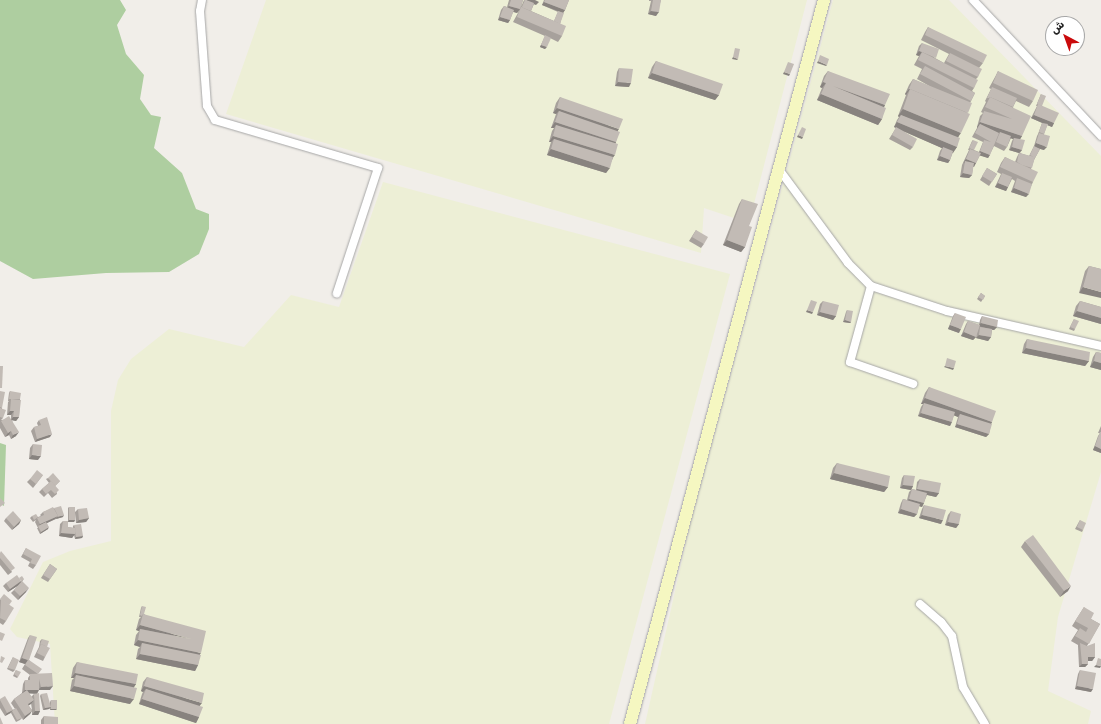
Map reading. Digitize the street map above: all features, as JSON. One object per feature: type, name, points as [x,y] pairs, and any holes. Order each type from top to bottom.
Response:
[{"type":"main road","points":[[630,724],[824,0]]},
{"type":"street","points":[[202,0],[200,12],[207,106],[215,120],[378,168],[337,293]]},
{"type":"street","points":[[973,0],[1101,136]]},
{"type":"street","points":[[778,168],[848,263],[872,286],[947,311],[1101,346]]},
{"type":"street","points":[[872,286],[850,362],[913,384]]},
{"type":"street","points":[[920,604],[941,622],[952,636],[963,687],[985,724]]},
{"type":"green space","points":[[0,0],[120,0],[126,10],[117,25],[126,54],[144,75],[140,99],[151,115],[161,117],[154,148],[182,173],[196,209],[209,214],[209,229],[199,254],[169,272],[106,273],[33,279],[0,261]]},
{"type":"green space","points":[[266,0],[807,0],[749,223],[704,208],[701,253],[226,114]]},
{"type":"green space","points":[[833,0],[949,0],[1101,156],[1101,472],[1058,617],[1048,691],[1091,711],[1088,724],[645,724],[690,525]]},
{"type":"green space","points":[[383,182],[730,274],[609,724],[55,724],[50,644],[17,637],[10,629],[43,562],[70,551],[111,541],[111,411],[118,380],[131,359],[169,329],[244,347],[291,295],[339,307]]},
{"type":"green space","points":[[0,443],[6,445],[4,506],[0,504]]},
{"type":"building","points":[[511,0],[523,0],[520,9],[509,6]]},
{"type":"building","points":[[525,0],[534,3],[531,11],[522,7]]},
{"type":"building","points":[[545,0],[569,0],[565,10],[544,2]]},
{"type":"building","points":[[653,0],[661,0],[659,12],[651,11]]},
{"type":"building","points":[[504,6],[514,10],[510,20],[500,17]]},
{"type":"building","points":[[521,7],[566,26],[562,36],[517,17]]},
{"type":"building","points":[[558,11],[564,13],[560,24],[554,21]]},
{"type":"building","points":[[928,27],[987,55],[983,63],[925,35]]},
{"type":"building","points":[[545,35],[551,38],[547,47],[541,45]]},
{"type":"building","points":[[922,43],[939,49],[936,58],[919,51]]},
{"type":"building","points":[[735,48],[740,49],[738,59],[733,57]]},
{"type":"building","points":[[922,52],[978,80],[974,88],[918,60]]},
{"type":"building","points":[[950,53],[982,69],[978,77],[946,61]]},
{"type":"building","points":[[820,55],[829,59],[827,65],[818,61]]},
{"type":"building","points":[[656,61],[723,84],[719,95],[652,73]]},
{"type":"building","points":[[788,62],[794,64],[790,74],[784,72]]},
{"type":"building","points":[[925,66],[975,93],[971,101],[920,74]]},
{"type":"building","points":[[619,68],[633,69],[631,83],[618,82]]},
{"type":"building","points":[[828,71],[890,94],[885,105],[833,86],[886,108],[882,119],[821,94],[826,83],[823,82]]},
{"type":"building","points":[[998,71],[1038,90],[1033,101],[993,83]]},
{"type":"building","points":[[913,79],[972,103],[968,113],[909,89]]},
{"type":"building","points":[[992,87],[1017,98],[1013,107],[990,97],[987,98]]},
{"type":"building","points":[[910,89],[970,114],[961,133],[903,109]]},
{"type":"building","points":[[1041,94],[1046,96],[1042,106],[1037,104]]},
{"type":"building","points":[[560,97],[623,119],[619,129],[557,108]]},
{"type":"building","points":[[990,97],[1031,116],[1022,136],[980,122],[984,111],[1012,119],[985,107]]},
{"type":"building","points":[[1038,104],[1059,113],[1054,123],[1034,115]]},
{"type":"building","points":[[559,111],[620,132],[616,142],[555,122]]},
{"type":"building","points":[[901,115],[960,138],[957,147],[897,122]]},
{"type":"building","points":[[1042,123],[1048,124],[1044,134],[1039,132]]},
{"type":"building","points":[[980,124],[999,133],[990,155],[980,151],[984,140],[991,142],[975,133]]},
{"type":"building","points":[[556,125],[618,144],[615,155],[553,136]]},
{"type":"building","points":[[802,127],[806,129],[803,137],[798,135]]},
{"type":"building","points":[[896,127],[917,139],[913,147],[892,135]]},
{"type":"building","points":[[1000,132],[1011,136],[1007,147],[996,142]]},
{"type":"building","points":[[1039,133],[1050,136],[1047,147],[1036,143]]},
{"type":"building","points":[[1014,138],[1025,140],[1022,150],[1012,147]]},
{"type":"building","points":[[554,139],[613,157],[610,168],[551,149]]},
{"type":"building","points":[[973,140],[978,142],[974,150],[969,148]]},
{"type":"building","points":[[1034,146],[1040,149],[1035,158],[1030,155]]},
{"type":"building","points":[[943,147],[953,151],[950,160],[940,156]]},
{"type":"building","points":[[970,149],[981,153],[976,163],[966,159]]},
{"type":"building","points":[[1019,153],[1035,157],[1032,168],[1017,162]]},
{"type":"building","points":[[1005,157],[1038,172],[1033,182],[1000,167]]},
{"type":"building","points":[[965,161],[974,163],[972,175],[963,173]]},
{"type":"building","points":[[987,168],[997,174],[992,182],[982,176]]},
{"type":"building","points":[[1002,173],[1012,177],[1008,187],[998,183]]},
{"type":"building","points":[[1017,178],[1032,184],[1029,194],[1014,188]]},
{"type":"building","points":[[742,199],[758,204],[749,226],[752,227],[745,247],[727,240]]},
{"type":"building","points":[[696,230],[708,237],[704,244],[692,237]]},
{"type":"building","points":[[1089,266],[1101,269],[1101,292],[1083,287]]},
{"type":"building","points":[[981,293],[985,296],[983,300],[978,297]]},
{"type":"building","points":[[811,300],[817,302],[813,312],[807,310]]},
{"type":"building","points":[[823,301],[839,305],[836,316],[820,312]]},
{"type":"building","points":[[1080,301],[1101,307],[1101,318],[1077,311]]},
{"type":"building","points":[[847,310],[853,311],[851,322],[845,320]]},
{"type":"building","points":[[955,313],[966,317],[961,329],[950,325]]},
{"type":"building","points":[[982,316],[998,320],[997,327],[981,323]]},
{"type":"building","points":[[1074,319],[1079,321],[1075,329],[1070,327]]},
{"type":"building","points":[[968,321],[980,325],[976,337],[964,332]]},
{"type":"building","points":[[980,327],[992,329],[991,337],[979,335]]},
{"type":"building","points":[[1027,339],[1090,352],[1089,361],[1026,348]]},
{"type":"building","points":[[1096,352],[1101,353],[1101,363],[1094,361]]},
{"type":"building","points":[[947,358],[956,361],[954,368],[945,366]]},
{"type":"building","points":[[0,366],[3,366],[2,388],[0,388]]},
{"type":"building","points":[[929,387],[996,411],[992,422],[925,398]]},
{"type":"building","points":[[0,391],[5,392],[2,408],[0,407]]},
{"type":"building","points":[[10,391],[21,393],[20,399],[9,399]]},
{"type":"building","points":[[11,399],[21,400],[19,417],[13,417],[14,411],[10,411]]},
{"type":"building","points":[[924,403],[955,412],[952,422],[921,413]]},
{"type":"building","points":[[0,408],[6,410],[3,418],[0,417]]},
{"type":"building","points":[[960,414],[992,424],[989,434],[957,424]]},
{"type":"building","points":[[9,416],[19,432],[13,435],[11,431],[8,433],[1,421]]},
{"type":"building","points":[[47,417],[52,434],[37,439],[34,427],[41,425],[39,420]]},
{"type":"building","points":[[1101,432],[1101,449],[1095,446]]},
{"type":"building","points":[[33,444],[42,445],[41,456],[32,455]]},
{"type":"building","points":[[837,463],[890,476],[888,487],[834,473]]},
{"type":"building","points":[[37,470],[43,475],[36,484],[30,479]]},
{"type":"building","points":[[53,473],[60,481],[55,486],[48,478]]},
{"type":"building","points":[[904,475],[915,476],[913,486],[903,485]]},
{"type":"building","points":[[920,479],[941,483],[939,493],[917,489]]},
{"type":"building","points":[[51,481],[59,490],[55,494],[51,490],[46,494],[42,489]]},
{"type":"building","points":[[912,489],[927,493],[924,503],[909,499]]},
{"type":"building","points":[[0,498],[5,503],[0,507]]},
{"type":"building","points":[[903,499],[920,504],[917,514],[901,509]]},
{"type":"building","points":[[924,505],[946,510],[943,520],[922,515]]},
{"type":"building","points":[[61,506],[64,515],[57,517],[58,516],[54,508]]},
{"type":"building","points":[[53,507],[58,516],[40,524],[37,518],[44,515],[43,512]]},
{"type":"building","points":[[69,507],[75,507],[75,520],[69,520]]},
{"type":"building","points":[[87,508],[89,518],[79,520],[78,509]]},
{"type":"building","points":[[13,511],[21,520],[14,527],[6,518]]},
{"type":"building","points":[[951,511],[961,514],[959,524],[948,522]]},
{"type":"building","points":[[36,514],[38,517],[34,520],[32,516]]},
{"type":"building","points":[[1080,520],[1086,523],[1083,530],[1077,527]]},
{"type":"building","points":[[63,521],[68,521],[68,527],[76,528],[75,534],[61,533]]},
{"type":"building","points":[[46,522],[49,527],[41,532],[38,526]]},
{"type":"building","points":[[81,524],[83,536],[76,537],[76,528],[74,525]]},
{"type":"building","points":[[1033,535],[1071,586],[1064,591],[1025,541]]},
{"type":"building","points":[[26,548],[41,556],[36,565],[30,563],[32,559],[23,554]]},
{"type":"building","points":[[1,551],[15,568],[11,571],[0,558]]},
{"type":"building","points":[[50,564],[57,569],[50,579],[43,575]]},
{"type":"building","points":[[17,575],[21,581],[10,589],[6,583]]},
{"type":"building","points":[[22,576],[24,579],[21,582],[19,578]]},
{"type":"building","points":[[22,581],[29,588],[20,596],[14,590]]},
{"type":"building","points":[[4,594],[12,601],[9,605],[0,599]]},
{"type":"building","points":[[1,599],[14,608],[6,621],[0,618]]},
{"type":"building","points":[[142,606],[146,607],[142,616],[140,615]]},
{"type":"building","points":[[1084,607],[1094,613],[1091,619],[1100,624],[1089,644],[1075,636],[1080,628],[1086,632],[1088,628],[1075,621]]},
{"type":"building","points":[[143,614],[206,631],[201,653],[138,640],[140,629],[191,639],[140,625]]},
{"type":"building","points":[[0,632],[5,634],[2,641],[0,640]]},
{"type":"building","points":[[30,635],[37,637],[29,660],[42,669],[38,674],[25,665],[28,660],[22,658]]},
{"type":"building","points":[[42,639],[49,641],[47,647],[41,644],[40,645]]},
{"type":"building","points":[[142,643],[201,655],[198,665],[140,654]]},
{"type":"building","points":[[1080,643],[1087,646],[1095,643],[1095,657],[1088,657],[1088,664],[1082,664]]},
{"type":"building","points":[[41,644],[50,648],[45,657],[37,653]]},
{"type":"building","points":[[1,656],[5,658],[2,663],[0,662]]},
{"type":"building","points":[[13,657],[19,660],[15,670],[8,668]]},
{"type":"building","points":[[1098,658],[1101,659],[1101,666],[1096,665]]},
{"type":"building","points":[[77,662],[138,674],[136,684],[75,673]]},
{"type":"building","points":[[16,670],[21,672],[18,677],[14,674]]},
{"type":"building","points":[[1080,670],[1096,673],[1093,689],[1077,686]]},
{"type":"building","points":[[52,673],[53,686],[41,687],[39,679],[39,690],[25,690],[25,680],[30,680],[30,674]]},
{"type":"building","points":[[76,675],[137,688],[134,699],[74,686]]},
{"type":"building","points":[[147,677],[204,693],[202,703],[144,686]]},
{"type":"building","points":[[146,689],[203,707],[199,717],[142,699]]},
{"type":"building","points":[[27,690],[34,700],[28,704],[32,711],[25,716],[14,699]]},
{"type":"building","points":[[39,693],[40,711],[35,711],[34,694]]},
{"type":"building","points":[[47,693],[51,707],[45,708],[41,694]]},
{"type":"building","points":[[5,696],[13,710],[7,713],[0,700]]},
{"type":"building","points":[[51,700],[57,700],[57,709],[51,709]]},
{"type":"building","points":[[16,708],[22,718],[17,720],[12,711]]},
{"type":"building","points":[[44,716],[58,717],[58,724],[44,724]]},
{"type":"building","points":[[0,717],[3,724],[0,724]]}]
